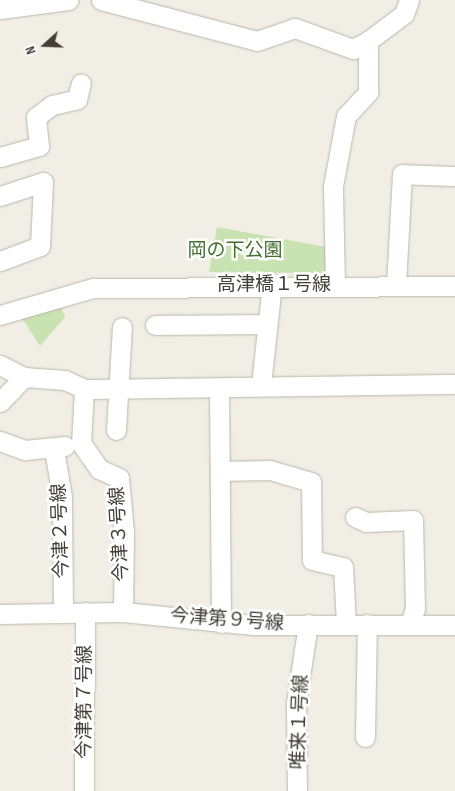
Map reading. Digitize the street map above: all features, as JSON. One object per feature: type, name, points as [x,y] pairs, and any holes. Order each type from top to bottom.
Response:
[{"type":"street","points":[[0,9],[68,0]]},
{"type":"street","points":[[101,0],[257,41],[295,28],[353,49],[368,41],[404,14],[409,0]]},
{"type":"street","points":[[335,285],[333,186],[346,116],[368,92],[368,41]]},
{"type":"street","points":[[0,157],[39,146],[36,117],[52,105],[77,99],[81,83]]},
{"type":"street","points":[[396,285],[402,174],[455,176]]},
{"type":"street","points":[[0,196],[43,182],[40,246],[0,261]]},
{"type":"street","points":[[261,385],[272,284]]},
{"type":"street","name":"高津橋１号線","points":[[0,315],[92,288],[272,284],[455,286]]},
{"type":"street","points":[[155,325],[267,324]]},
{"type":"street","points":[[116,430],[116,389],[122,327]]},
{"type":"street","points":[[0,366],[24,377],[65,380],[84,389],[218,389],[261,385],[455,384]]},
{"type":"street","points":[[0,402],[24,377]]},
{"type":"street","points":[[0,441],[25,450],[54,448],[81,443],[84,389]]},
{"type":"street","points":[[218,389],[222,623]]},
{"type":"street","name":"今津３号線","points":[[81,443],[99,469],[119,478],[124,532],[123,612]]},
{"type":"street","name":"今津２号線","points":[[54,448],[62,497],[63,613]]},
{"type":"street","points":[[220,472],[270,470],[311,482],[312,560],[343,567],[346,624]]},
{"type":"street","points":[[355,517],[366,522],[413,520],[415,608],[410,624]]},
{"type":"street","name":"今津第７号線","points":[[84,791],[85,612]]},
{"type":"street","name":"今津第９号線","points":[[0,614],[123,612],[222,623],[455,625]]},
{"type":"street","name":"唯来１号線","points":[[297,791],[296,703],[308,624]]},
{"type":"street","points":[[365,737],[367,624]]},
{"type":"green space","name":"岡の下公園","points":[[217,227],[326,247],[327,273],[209,272]]},
{"type":"green space","points":[[60,305],[65,317],[40,346],[22,318]]}]
